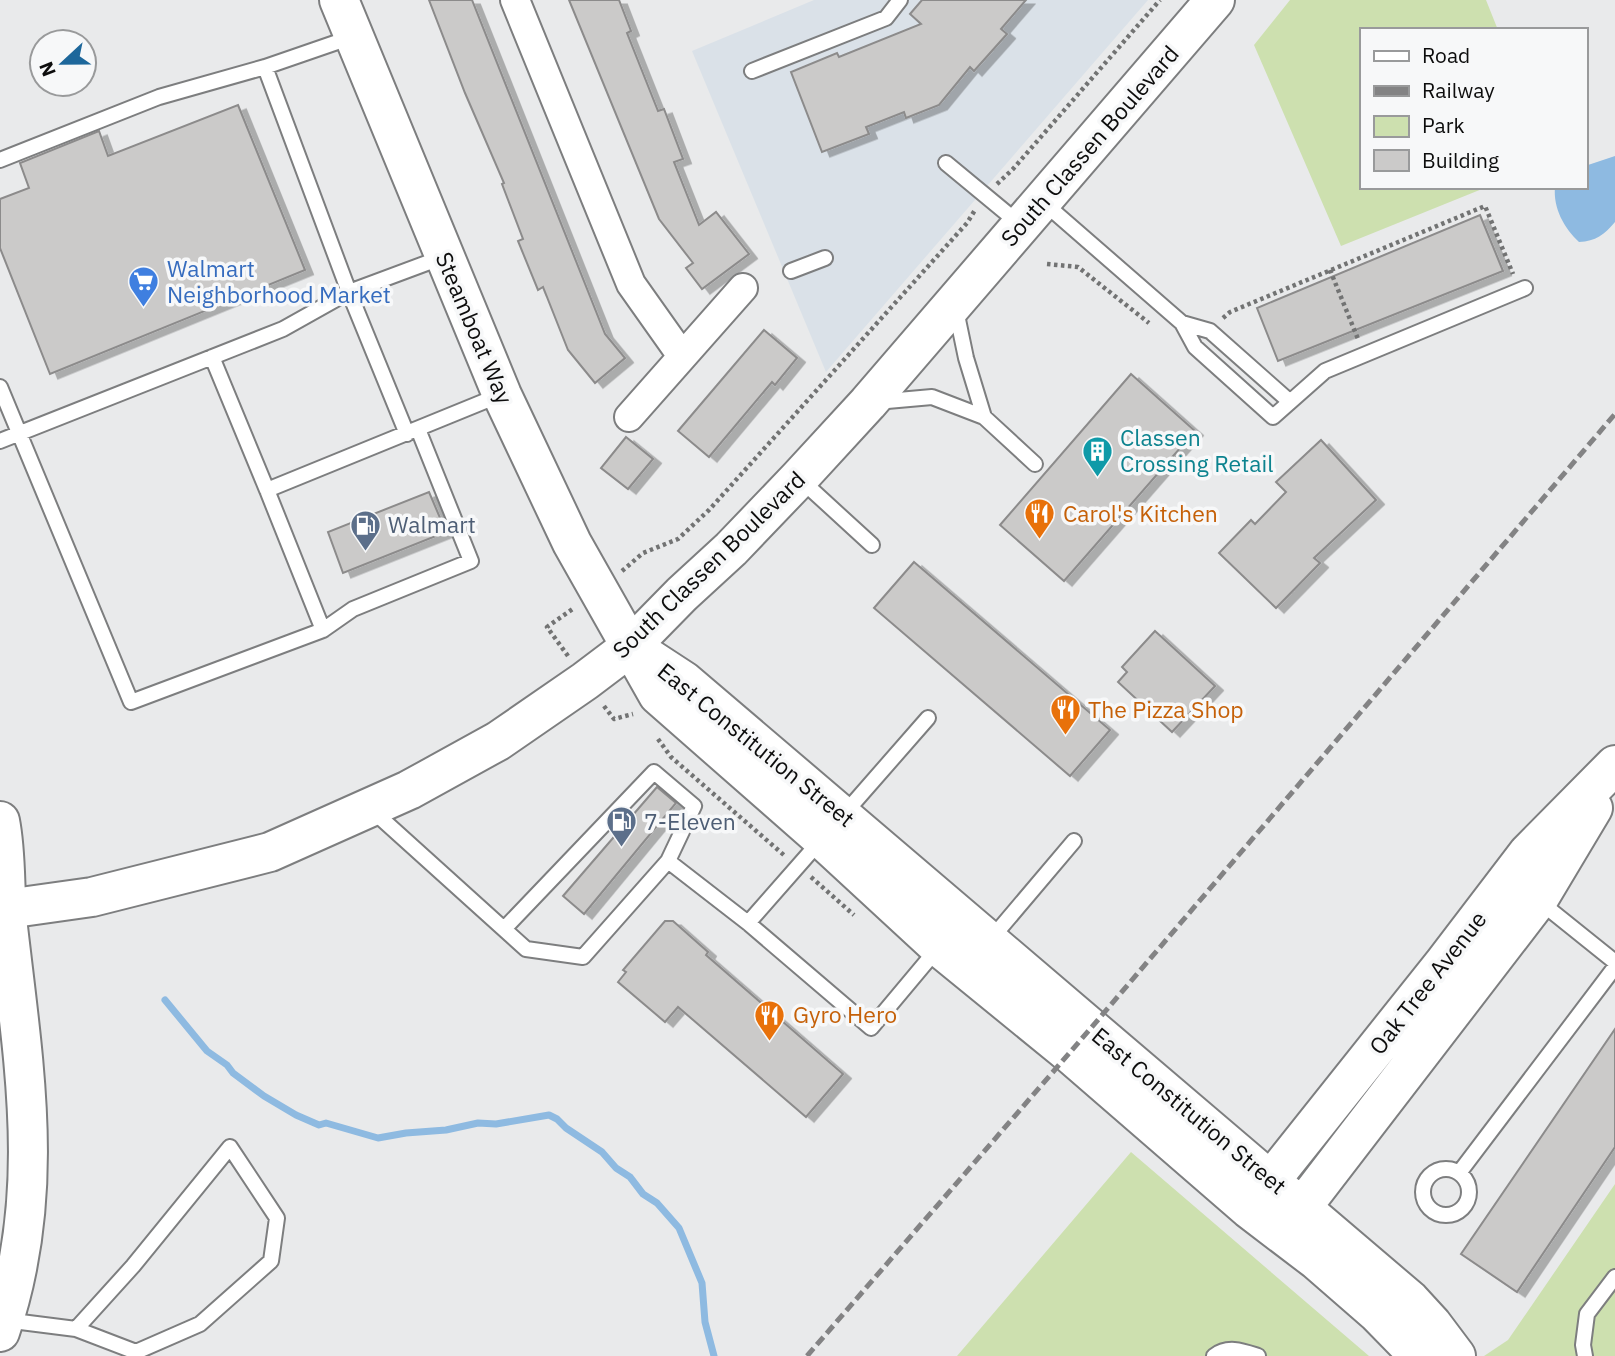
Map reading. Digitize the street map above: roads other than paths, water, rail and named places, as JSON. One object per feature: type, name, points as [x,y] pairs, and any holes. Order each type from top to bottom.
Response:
[{"type":"main road","name":"Steamboat Way","points":[[339,0],[502,395],[572,543],[630,646]]},
{"type":"main road","name":"South Classen Boulevard","points":[[3,910],[92,897],[270,852],[409,790],[498,741],[585,681],[630,646],[731,549],[799,478],[868,403],[1215,0]]},
{"type":"main road","name":"East Constitution Street","points":[[630,646],[658,695],[990,942],[1291,1221],[1410,1300],[1456,1356]]},
{"type":"main road","name":"Oak Tree Avenue","points":[[1291,1221],[1459,973],[1528,853],[1615,765]]},
{"type":"main road","name":"Oak Tree Avenue","points":[[1260,1194],[1459,973],[1538,900],[1615,772]]},
{"type":"main road","points":[[0,821],[4,845],[3,910],[24,1059],[29,1133],[29,1173],[19,1258],[2,1326]]},
{"type":"main road","name":"East Constitution Street","points":[[832,827],[939,947],[1069,1053],[1260,1194]]},
{"type":"main road","name":"East Constitution Street","points":[[1291,1221],[1316,1260],[1419,1356]]},
{"type":"street","points":[[516,0],[631,284],[682,356]]},
{"type":"street","points":[[629,417],[743,288]]},
{"type":"lane","points":[[752,71],[886,18],[901,0]]},
{"type":"lane","points":[[0,160],[159,97],[265,67],[353,36]]},
{"type":"lane","points":[[0,387],[131,702],[323,630],[353,608],[471,561],[349,292],[265,67]]},
{"type":"lane","points":[[946,163],[987,197],[1032,214],[1182,323],[1210,331],[1289,401]]},
{"type":"lane","points":[[0,441],[283,329],[349,292],[443,257]]},
{"type":"lane","points":[[791,271],[825,258]]},
{"type":"lane","points":[[1182,323],[1195,347],[1273,417],[1325,371],[1520,284]]},
{"type":"lane","points":[[954,303],[966,359],[984,417]]},
{"type":"lane","points":[[212,358],[323,630]]},
{"type":"lane","points":[[267,490],[502,395]]},
{"type":"lane","points":[[868,403],[932,397],[984,417],[1035,464]]},
{"type":"lane","points":[[799,478],[872,545]]},
{"type":"lane","points":[[748,923],[928,718]]},
{"type":"lane","points":[[369,807],[526,949],[583,957],[668,861],[694,806],[654,772],[504,929]]},
{"type":"lane","points":[[990,942],[1074,841]]},
{"type":"lane","points":[[668,861],[748,923],[871,1028],[939,947]]},
{"type":"lane","points":[[1460,1173],[1615,964],[1538,900]]},
{"type":"lane","points":[[2,1326],[76,1329],[136,1352],[200,1324],[271,1261],[276,1218],[230,1147],[133,1266],[76,1329]]},
{"type":"lane","points":[[1585,1356],[1583,1345],[1587,1314],[1615,1277]]},
{"type":"lane","points":[[1214,1356],[1224,1350],[1235,1349],[1258,1356]]},
{"type":"water","points":[[1615,156],[1615,222],[1599,236],[1579,242],[1561,217],[1555,189],[1587,189],[1587,165]]},
{"type":"waterway","points":[[165,1000],[207,1051],[227,1065],[233,1073],[264,1096],[319,1125],[326,1123],[378,1138],[549,1115],[557,1119],[602,1152],[616,1168],[630,1177],[643,1194],[657,1203],[679,1228],[702,1283],[705,1322],[714,1356]]},
{"type":"railway","points":[[807,1356],[1615,414]]},
{"type":"place","name":"Walmart Neighborhood Market","points":[[144,309]]},
{"type":"place","name":"Classen Crossing Retail","points":[[1097,478]]},
{"type":"place","name":"Carol's Kitchen","points":[[1040,541]]},
{"type":"place","name":"Walmart","points":[[365,552]]},
{"type":"place","name":"The Pizza Shop","points":[[1065,737]]},
{"type":"place","name":"7-Eleven","points":[[621,849]]},
{"type":"place","name":"Gyro Hero","points":[[770,1042]]}]
